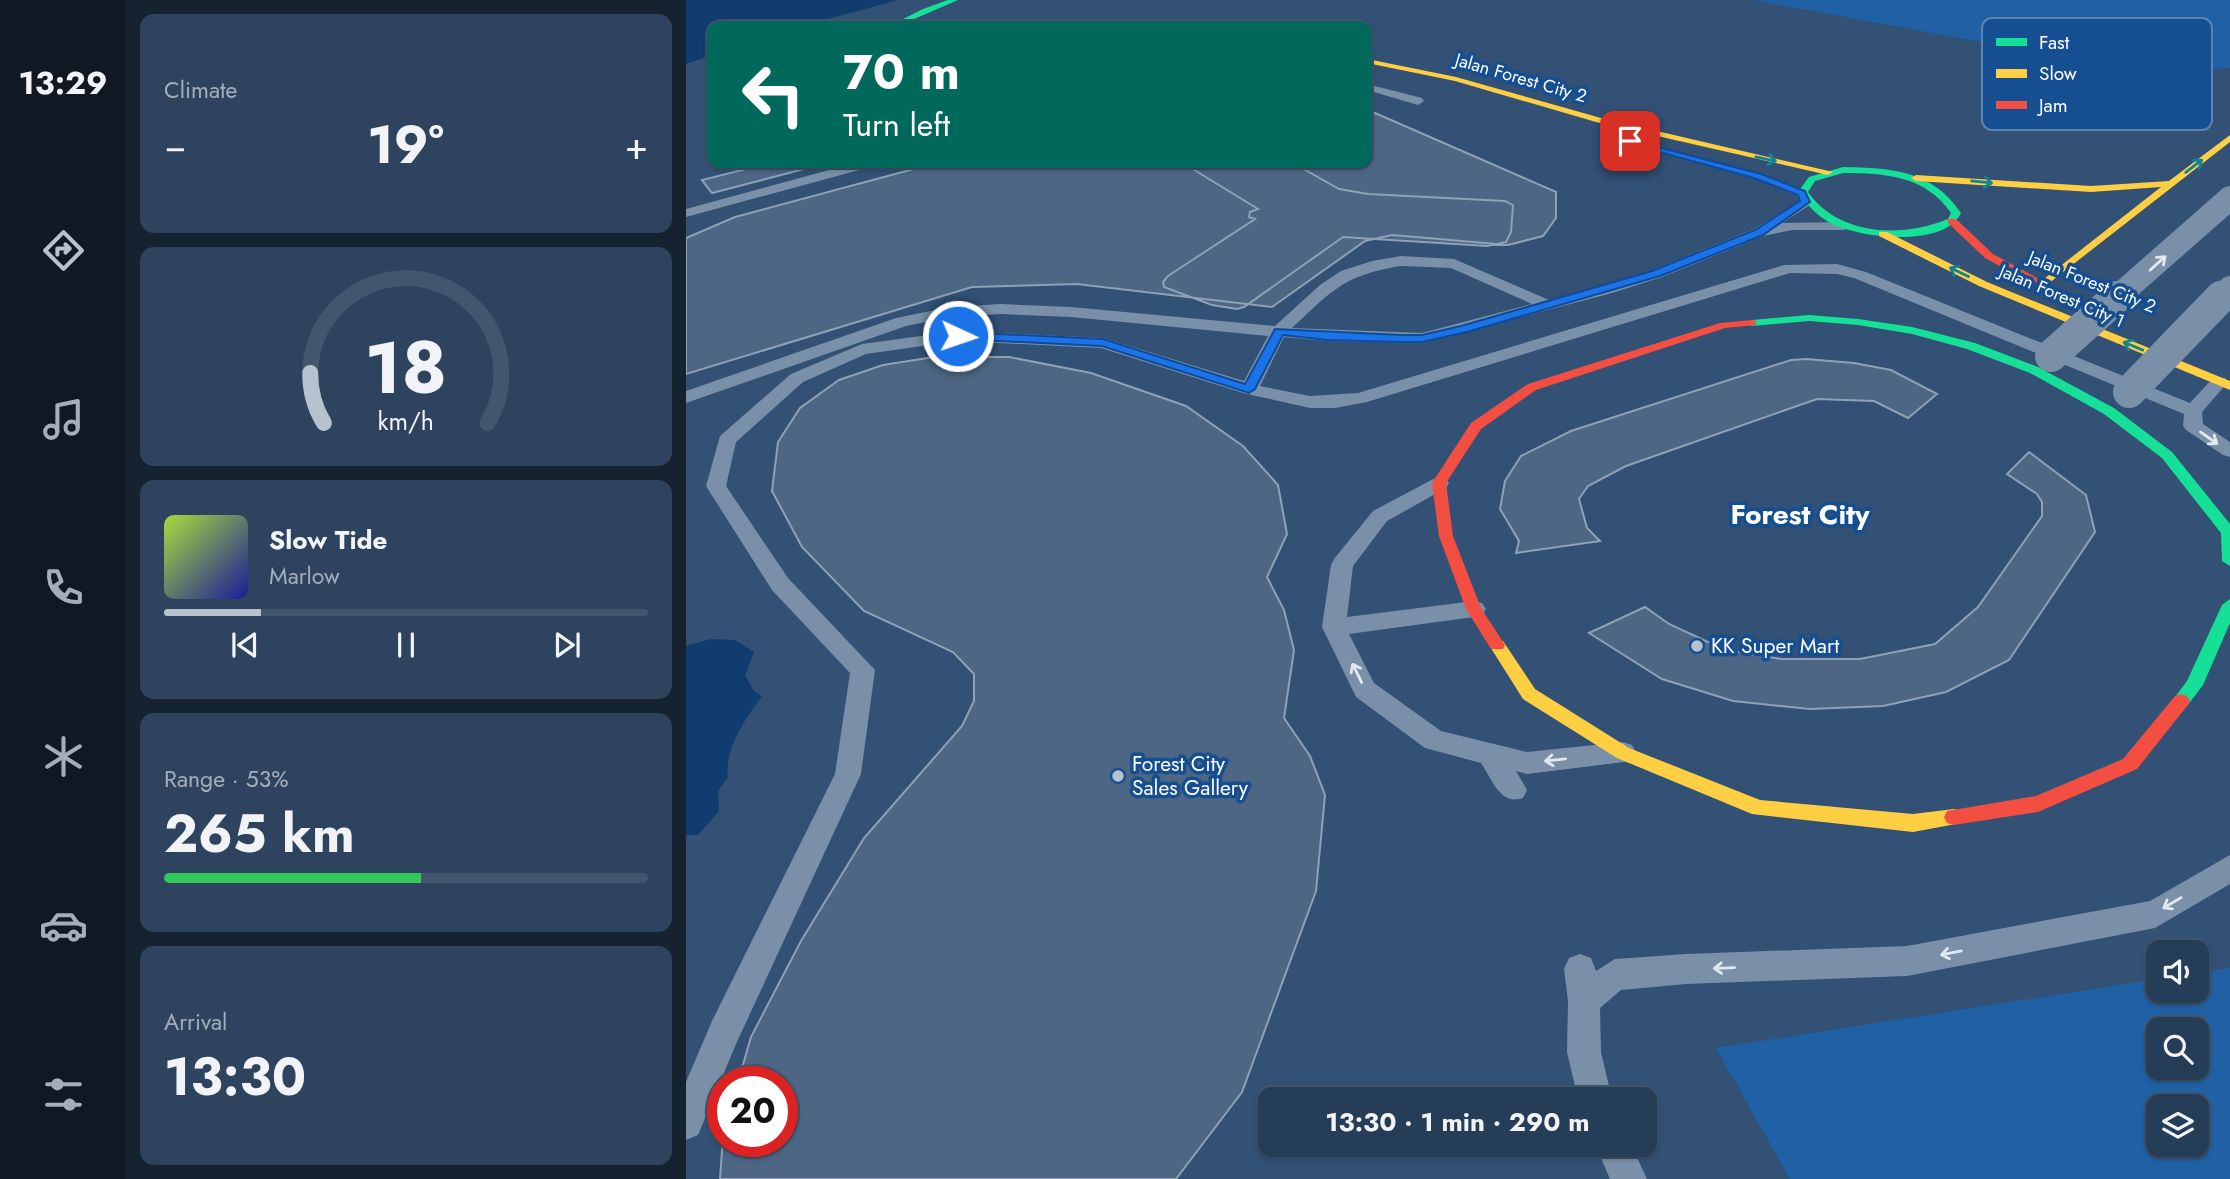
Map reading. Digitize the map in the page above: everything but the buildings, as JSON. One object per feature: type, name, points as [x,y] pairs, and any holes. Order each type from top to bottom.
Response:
[{"type":"street","points":[[903,21],[955,0]]},
{"type":"street","name":"Jalan Forest City 2","points":[[1372,62],[1456,79],[1599,120],[1828,172],[1878,170],[1914,178],[1945,194],[1953,203],[1956,213],[1952,221],[1990,259],[2008,270],[2050,287],[2171,184]]},
{"type":"street","name":"Jalan Forest City 2","points":[[1372,73],[1446,89],[1709,162]]},
{"type":"street","points":[[1914,178],[2091,189],[2171,184],[2230,138]]},
{"type":"street","points":[[1828,172],[1809,180],[1799,195],[1824,217],[1844,226],[1883,234],[1926,233],[1952,221]]},
{"type":"street","points":[[2051,356],[2230,198]]},
{"type":"street","name":"Jalan Forest City 1","points":[[1883,234],[1983,284],[2226,379]]},
{"type":"street","points":[[2129,391],[2230,288]]},
{"type":"street","name":"Jalan Forest City 2","points":[[2081,299],[2119,314]]},
{"type":"street","points":[[2230,561],[2228,532],[2167,455],[2109,411],[2034,370],[1971,346],[1912,331],[1858,322],[1809,318],[1724,325],[1532,387],[1476,426],[1439,483],[1446,536],[1474,609],[1529,694],[1623,753],[1759,808],[1913,822],[2038,804],[2130,764],[2194,684],[2230,605]]},
{"type":"street","name":"Jalan Forest City 2","points":[[2168,334],[2193,344]]},
{"type":"lane","points":[[1372,88],[1418,101]]},
{"type":"lane","points":[[686,213],[851,168]]},
{"type":"lane","points":[[686,397],[902,323],[950,312],[1001,309],[1060,312],[1327,337],[1422,338],[1550,306],[1656,274],[1759,232],[1778,221],[1799,195]]},
{"type":"lane","points":[[1759,232],[1792,226],[1844,226]]},
{"type":"lane","points":[[1249,389],[1279,331],[1326,288],[1347,274],[1401,261],[1454,264],[1550,306]]},
{"type":"lane","points":[[686,1123],[724,1032],[848,774],[863,670],[780,584],[716,485],[727,440],[797,378],[862,349],[958,336],[1103,343],[1249,389],[1310,402],[1335,402],[1360,398],[1789,268],[1811,266],[1860,275],[2193,411]]},
{"type":"lane","points":[[2226,379],[2193,411],[2193,426],[2230,451]]},
{"type":"lane","points":[[1439,483],[1380,516],[1342,565],[1334,627],[1365,690],[1434,740],[1490,754],[1527,763],[1623,753]]},
{"type":"lane","points":[[1334,627],[1474,609]]},
{"type":"lane","points":[[1490,754],[1513,790]]},
{"type":"lane","points":[[1592,1087],[1584,1052],[1582,985],[1615,975],[1686,969],[1907,961],[2155,914],[2230,868]]},
{"type":"lane","points":[[1618,1157],[1629,1179]]},
{"type":"shaded area","points":[[686,0],[898,0],[820,21],[707,21],[707,57],[686,64]]},
{"type":"shaded area","points":[[1753,0],[2230,0],[2230,68],[2212,69],[2212,18],[1982,18],[1982,42]]},
{"type":"shaded area","points":[[711,639],[735,640],[754,652],[745,675],[754,691],[762,696],[733,745],[729,756],[728,777],[718,791],[719,811],[698,835],[686,835],[686,646]]},
{"type":"shaded area","points":[[2230,968],[2230,1179],[1790,1179],[1716,1048],[2146,981],[2146,1003],[2209,1003],[2209,971]]},
{"type":"traffic: fast","points":[[903,21],[955,0]]},
{"type":"traffic: fast","points":[[1843,170],[1891,173],[1922,181],[1947,199],[1956,213],[1952,221],[1936,228],[1906,234],[1872,232],[1838,223],[1812,205],[1803,192],[1812,179],[1843,170]]},
{"type":"traffic: fast","points":[[1752,323],[1809,318],[1858,322],[1912,331],[1971,346],[2034,370],[2109,411],[2167,455],[2228,532],[2230,561]]},
{"type":"traffic: fast","points":[[2181,701],[2194,685],[2230,605]]},
{"type":"traffic: slow","points":[[1372,62],[1456,79],[1599,120],[1828,172]]},
{"type":"traffic: slow","points":[[2044,284],[2230,138]]},
{"type":"traffic: slow","points":[[1916,178],[2091,189],[2171,184]]},
{"type":"traffic: slow","points":[[1883,234],[1983,284],[2230,386]]},
{"type":"traffic: slow","points":[[1497,645],[1529,694],[1623,753],[1759,808],[1913,823],[1954,817]]},
{"type":"traffic: jam","points":[[1952,221],[1989,256],[2033,280]]},
{"type":"traffic: jam","points":[[1497,645],[1474,609],[1446,536],[1439,483],[1476,426],[1532,387],[1724,325],[1752,323]]},
{"type":"traffic: jam","points":[[1954,817],[2038,804],[2130,764],[2181,701]]},
{"type":"place","name":"KK Super Mart","points":[[1697,646]]},
{"type":"place","name":"Forest City Sales Gallery","points":[[1118,776]]},
{"type":"district","name":"Forest City","points":[[1800,514]]},
{"type":"route","points":[[958,336],[1103,343],[1249,389],[1279,331],[1327,337],[1402,339],[1422,338],[1463,329],[1656,274],[1759,232],[1805,202],[1802,193],[1757,176],[1630,141]]}]
